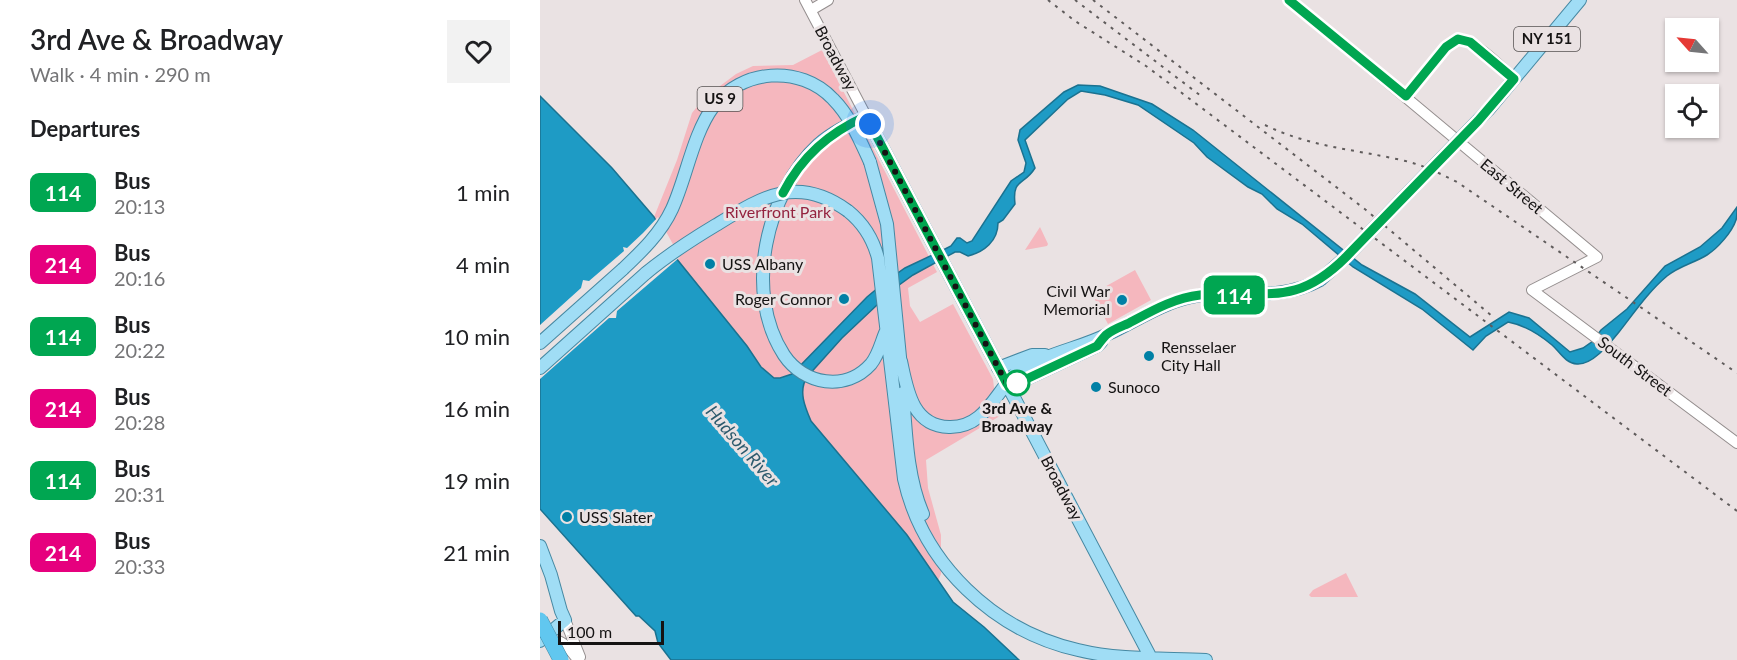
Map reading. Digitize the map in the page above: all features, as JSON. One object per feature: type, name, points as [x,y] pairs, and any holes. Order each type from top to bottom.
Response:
[{"type":"highway","points":[[540,620],[561,660]]},
{"type":"main road","name":"NY 151","points":[[1007,384],[1014,374],[1052,355],[1106,335],[1155,309],[1179,300],[1198,295],[1277,294],[1320,280],[1346,257],[1489,110],[1580,0]]},
{"type":"main road","name":"US 9","points":[[540,339],[623,269],[667,219],[704,123],[717,102],[732,89],[748,80],[767,76],[792,76],[816,85],[835,100],[850,121],[865,150],[878,187],[887,224],[901,463],[908,496],[917,521],[930,546],[957,579],[994,612],[1016,627],[1040,638],[1091,653],[1206,660]]},
{"type":"main road","name":"Broadway","points":[[866,116],[1151,658]]},
{"type":"main road","points":[[866,116],[839,130],[818,145],[794,174],[776,209],[766,247],[764,282],[768,315],[782,351],[794,366],[816,380],[833,382],[850,379],[867,367],[877,356],[892,330]]},
{"type":"main road","name":"US 9","points":[[540,366],[646,273],[687,243],[758,200],[789,192],[814,194],[832,201],[862,224],[872,241],[901,360],[908,453],[916,495],[936,543],[957,579]]},
{"type":"main road","points":[[540,343],[564,321]]},
{"type":"main road","name":"NY 151","points":[[1007,384],[1020,382],[1097,346],[1106,335]]},
{"type":"main road","points":[[998,368],[1032,356],[1052,355]]},
{"type":"main road","points":[[901,360],[912,404],[925,420],[942,427],[963,425],[979,417],[992,405],[1001,389],[1007,384]]},
{"type":"main road","points":[[540,546],[565,620],[540,642]]},
{"type":"street","points":[[808,5],[828,0]]},
{"type":"street","name":"East Street","points":[[1289,0],[1597,257],[1532,290]]},
{"type":"street","name":"Broadway","points":[[808,5],[866,116]]},
{"type":"street","points":[[1406,96],[1446,47],[1458,39],[1470,42],[1514,79]]},
{"type":"street","name":"South Street","points":[[1532,290],[1737,443]]},
{"type":"street","points":[[565,620],[580,660]]},
{"type":"street","points":[[540,642],[551,639],[562,642],[580,660]]},
{"type":"green space","name":"Riverfront Park","points":[[822,50],[937,272],[908,288],[910,306],[920,322],[953,304],[993,379],[994,388],[1010,410],[926,460],[928,488],[941,535],[941,574],[929,601],[765,377],[647,223],[654,217],[677,160],[692,113],[704,98],[736,74],[753,66],[793,65]]},
{"type":"green space","points":[[1040,227],[1047,246],[1025,250]]},
{"type":"green space","points":[[1135,270],[1151,300],[1108,324],[1092,294]]},
{"type":"green space","points":[[1346,573],[1358,597],[1311,597],[1309,595],[1313,590]]},
{"type":"water","name":"Hudson River","points":[[1078,85],[1100,86],[1152,104],[1193,130],[1362,265],[1415,294],[1470,337],[1509,312],[1529,318],[1570,352],[1583,348],[1627,309],[1665,266],[1700,247],[1722,228],[1737,207],[1736,219],[1728,235],[1711,252],[1676,270],[1660,282],[1611,342],[1589,361],[1577,364],[1569,362],[1537,334],[1520,325],[1508,322],[1486,336],[1473,350],[1422,309],[1353,267],[1302,224],[1277,209],[1262,194],[1248,187],[1207,157],[1194,143],[1138,105],[1105,95],[1081,91],[1068,99],[1025,140],[1035,168],[1017,186],[1015,204],[998,223],[996,235],[989,245],[968,256],[955,252],[913,275],[895,288],[842,338],[807,377],[803,388],[805,405],[811,421],[907,535],[953,602],[1019,660],[671,660],[658,643],[655,631],[639,616],[636,616],[540,509],[540,96],[612,168],[654,217],[676,258],[747,346],[761,367],[774,378],[780,378],[792,374],[867,297],[885,282],[905,268],[951,246],[957,238],[967,243],[972,241],[1011,181],[1024,172],[1026,163],[1018,140],[1020,130],[1064,92]]},
{"type":"pier","points":[[658,217],[680,257],[617,311],[616,318],[609,318],[540,379],[540,325],[581,288],[583,280],[589,281],[624,251],[623,247],[627,248]]},
{"type":"railway","points":[[1048,0],[1075,21],[1146,66],[1737,511]]},
{"type":"railway","points":[[1075,0],[1201,96]]},
{"type":"railway","points":[[1093,0],[1366,210],[1492,316]]},
{"type":"railway","points":[[1265,125],[1315,143],[1416,164],[1457,182],[1737,373]]},
{"type":"bus line","name":"114","points":[[783,193],[798,168],[818,145],[839,130],[866,116],[1007,384],[1020,382],[1097,346],[1106,335],[1155,309],[1179,300],[1198,295],[1266,295],[1312,284],[1327,276],[1346,257],[1489,110],[1514,79],[1470,42],[1458,39],[1446,47],[1406,96],[1289,0]]},
{"type":"place","name":"USS Albany","points":[[710,264]]},
{"type":"place","name":"Roger Connor","points":[[844,299]]},
{"type":"place","name":"Civil War Memorial","points":[[1122,300]]},
{"type":"place","name":"Rensselaer City Hall","points":[[1149,356]]},
{"type":"place","name":"3rd Ave & Broadway","points":[[1017,383]]},
{"type":"place","name":"Sunoco","points":[[1096,387]]},
{"type":"place","name":"USS Slater","points":[[567,517]]},
{"type":"route","points":[[870,124],[1007,384],[1017,383]]}]
